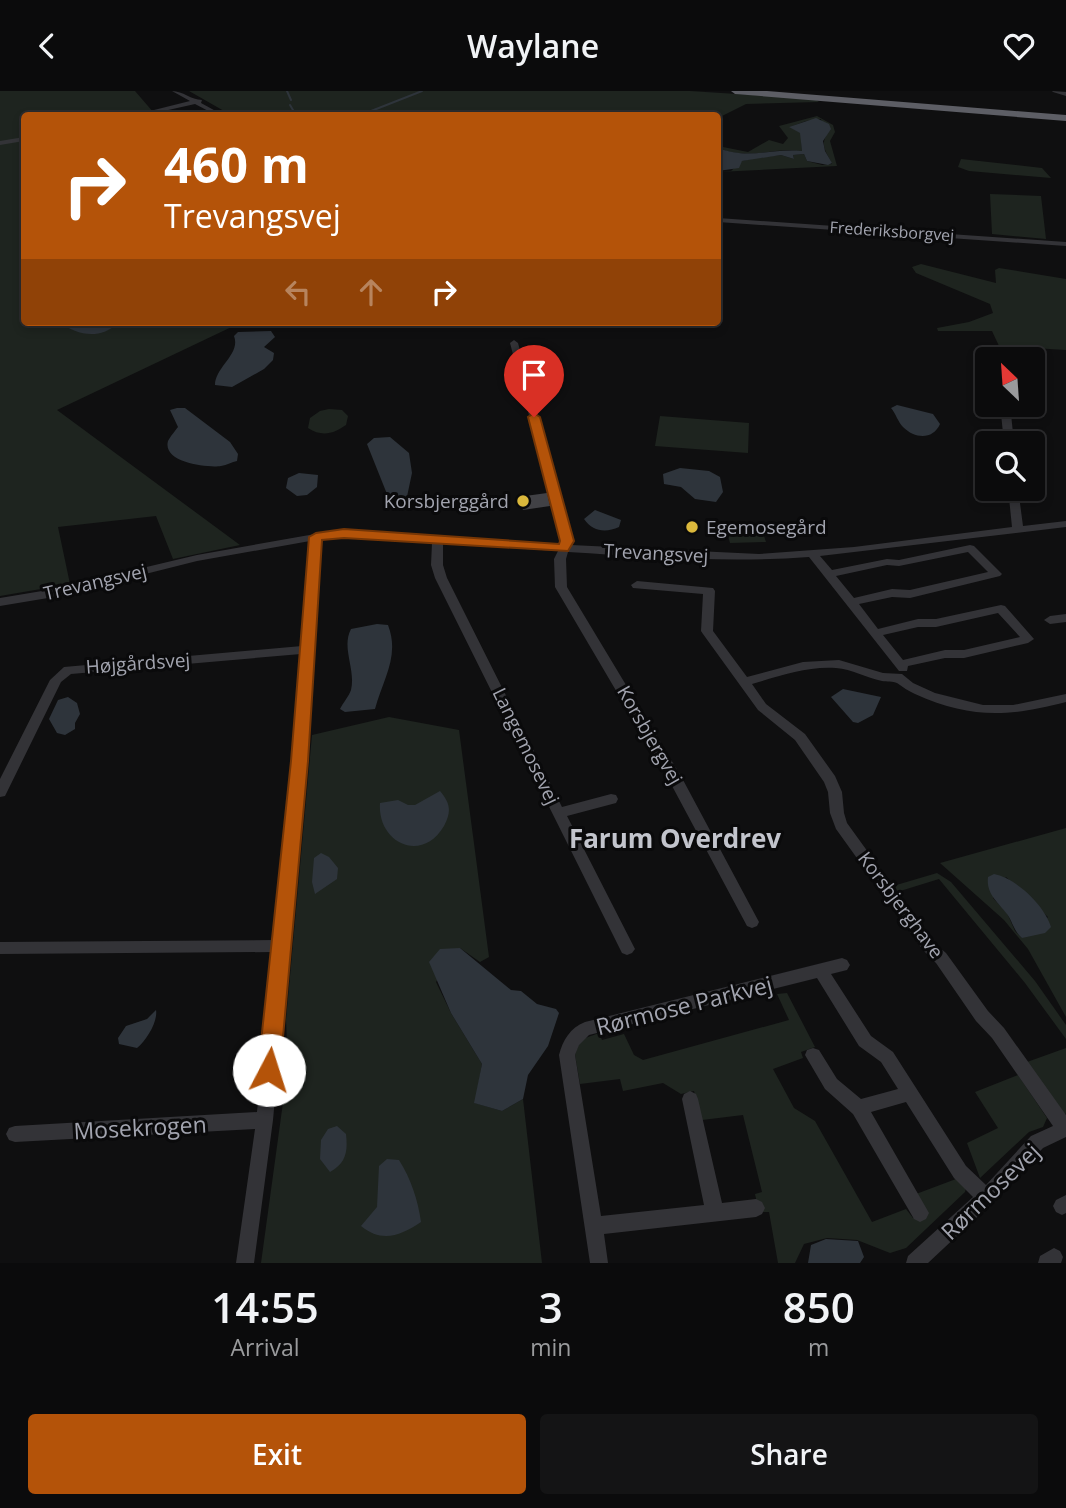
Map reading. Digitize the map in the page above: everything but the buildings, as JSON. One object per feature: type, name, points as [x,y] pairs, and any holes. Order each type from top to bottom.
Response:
[{"type":"highway","points":[[735,91],[1066,115]]},
{"type":"highway","points":[[802,91],[1066,115]]},
{"type":"street","points":[[175,91],[221,112]]},
{"type":"street","points":[[184,91],[215,112]]},
{"type":"street","points":[[1055,91],[1066,94]]},
{"type":"street","points":[[152,112],[197,101]]},
{"type":"street","points":[[0,142],[21,139]]},
{"type":"street","name":"Frederiksborgvej","points":[[721,220],[1066,244]]},
{"type":"street","name":"Korsbjergvej","points":[[514,343],[567,541],[558,570],[561,587],[677,782],[752,922]]},
{"type":"street","points":[[1015,501],[1018,530]]},
{"type":"street","name":"Trevangsvej","points":[[0,602],[54,593],[206,556],[344,533],[706,557],[813,554],[1066,524]]},
{"type":"street","points":[[245,1263],[265,1120],[279,946],[299,761],[316,537]]},
{"type":"street","name":"Langemosevej","points":[[438,540],[437,565],[441,577],[627,949]]},
{"type":"street","points":[[829,574],[970,548],[996,574],[910,594],[892,593],[852,602]]},
{"type":"street","points":[[745,682],[820,664],[841,664],[886,678],[898,677],[903,672],[901,664],[813,554]]},
{"type":"street","name":"Korsbjerghave","points":[[637,585],[709,591],[707,631],[762,707],[800,737],[830,780],[841,825],[928,946],[941,958],[982,1016],[998,1033],[1066,1128]]},
{"type":"street","points":[[876,633],[1001,609],[1028,639],[964,655],[944,654],[901,664]]},
{"type":"street","points":[[1050,620],[1066,618]]},
{"type":"street","name":"Højgårdsvej","points":[[0,792],[55,680],[68,670],[307,650]]},
{"type":"street","points":[[898,677],[916,690],[981,711],[1017,711],[1066,698]]},
{"type":"street","points":[[558,813],[611,799]]},
{"type":"street","points":[[0,948],[279,946]]},
{"type":"street","name":"Rørmose Parkvej","points":[[599,1263],[567,1055],[569,1044],[575,1036],[585,1029],[842,965]]},
{"type":"street","points":[[821,971],[865,1041],[887,1057],[960,1172],[986,1197]]},
{"type":"street","points":[[813,1055],[831,1084],[859,1108],[920,1213]]},
{"type":"street","points":[[859,1108],[910,1093]]},
{"type":"street","points":[[690,1099],[715,1213]]},
{"type":"street","name":"Mosekrogen","points":[[15,1134],[265,1120]]},
{"type":"street","name":"Rørmosevej","points":[[918,1262],[986,1197],[1037,1142],[1066,1128]]},
{"type":"street","points":[[593,1226],[756,1208]]},
{"type":"shaded area","points":[[0,91],[135,91],[153,112],[21,112],[21,326],[234,326],[57,410],[240,545],[173,559],[156,516],[58,527],[70,584],[0,596]]},
{"type":"shaded area","points":[[189,91],[690,91],[815,99],[819,102],[746,104],[721,116],[721,112],[226,112]]},
{"type":"shaded area","points":[[817,116],[833,125],[835,132],[830,141],[837,166],[721,172],[731,171],[742,161],[781,155],[794,159],[793,155],[804,154],[807,161],[822,165],[832,164],[824,147],[826,136],[821,119],[790,127],[801,133],[802,151],[751,154],[721,149],[721,147],[748,152],[769,140],[783,144],[788,138],[779,126]]},
{"type":"shaded area","points":[[816,118],[829,124],[831,129],[823,141],[832,163],[828,165],[807,161],[804,154],[793,155],[794,159],[781,155],[742,161],[739,168],[721,171],[721,149],[740,153],[802,151],[800,133],[789,127]]},
{"type":"shaded area","points":[[961,159],[1042,168],[1051,178],[969,171],[958,167]]},
{"type":"shaded area","points":[[990,194],[1041,196],[1046,239],[992,234]]},
{"type":"shaded area","points":[[921,264],[996,283],[995,270],[999,268],[1066,279],[1066,350],[999,346],[992,331],[938,331],[937,328],[969,322],[993,313],[990,304],[916,273],[912,267]]},
{"type":"shaded area","points":[[66,326],[114,326],[95,334]]},
{"type":"shaded area","points":[[271,331],[275,337],[264,347],[274,353],[273,360],[264,369],[232,387],[215,385],[219,372],[234,349],[234,336],[238,332]]},
{"type":"shaded area","points":[[897,405],[933,414],[940,424],[928,435],[913,434],[901,425],[891,408]]},
{"type":"shaded area","points":[[185,408],[230,442],[238,454],[237,461],[221,466],[206,466],[187,463],[172,454],[168,441],[178,427],[170,410]]},
{"type":"shaded area","points":[[329,409],[342,410],[348,416],[346,425],[327,433],[318,433],[308,428],[310,418]]},
{"type":"shaded area","points":[[660,416],[749,423],[748,453],[655,446]]},
{"type":"shaded area","points":[[390,437],[409,453],[412,473],[405,506],[391,504],[367,444],[374,438]]},
{"type":"shaded area","points":[[680,468],[709,471],[720,477],[723,492],[716,502],[695,499],[681,487],[664,484],[663,474]]},
{"type":"shaded area","points":[[299,473],[318,475],[317,487],[307,495],[297,496],[286,488],[288,478]]},
{"type":"shaded area","points":[[595,510],[621,520],[619,527],[605,531],[591,527],[584,519]]},
{"type":"shaded area","points":[[760,524],[766,542],[730,543],[725,526]]},
{"type":"shaded area","points":[[377,624],[388,625],[392,647],[389,667],[375,709],[345,712],[340,709],[350,692],[352,682],[348,636],[351,629]]},
{"type":"shaded area","points":[[843,689],[881,697],[873,715],[858,723],[853,722],[831,697]]},
{"type":"shaded area","points":[[68,697],[77,703],[80,714],[75,729],[65,735],[57,733],[49,719],[58,700]]},
{"type":"shaded area","points":[[389,717],[459,730],[489,957],[480,962],[460,948],[436,982],[482,1064],[475,1103],[502,1111],[523,1099],[542,1263],[261,1263],[288,1066],[286,1020],[312,735]]},
{"type":"shaded area","points":[[440,791],[448,803],[449,811],[444,826],[435,838],[413,846],[393,838],[381,817],[380,803],[398,800],[415,805]]},
{"type":"shaded area","points":[[1066,828],[1066,1017],[1028,949],[1004,920],[940,863]],"holes":[[[1006,877],[1048,917],[1022,938],[1015,931],[1007,913],[993,898]]]},
{"type":"shaded area","points":[[321,853],[329,857],[338,868],[337,879],[315,894],[312,882],[314,858]]},
{"type":"shaded area","points":[[937,873],[951,882],[1035,981],[1066,1025],[1066,1039],[1025,983],[939,879],[897,892],[893,886]]},
{"type":"shaded area","points":[[994,874],[1020,887],[1043,910],[1051,927],[1045,933],[1022,938],[1019,935],[991,893],[988,877]]},
{"type":"shaded area","points":[[460,948],[511,990],[521,991],[537,1004],[556,1009],[559,1013],[548,1046],[528,1075],[523,1099],[502,1111],[474,1103],[482,1064],[451,1013],[429,962],[440,949]]},
{"type":"shaded area","points":[[787,993],[815,1047],[801,1052],[803,1058],[773,1069],[794,1108],[815,1121],[872,1222],[906,1209],[913,1218],[926,1210],[916,1194],[956,1179],[966,1188],[965,1192],[906,1248],[890,1253],[857,1240],[827,1238],[804,1244],[795,1263],[778,1263],[769,1212],[759,1212],[755,1194],[762,1192],[743,1115],[702,1120],[694,1091],[681,1094],[663,1083],[623,1091],[620,1079],[580,1084],[575,1055],[580,1040],[599,1033],[602,1040],[624,1034],[634,1055],[643,1060],[789,1020],[777,994]]},
{"type":"shaded area","points":[[156,1010],[151,1030],[137,1048],[119,1044],[118,1038],[126,1026],[147,1019]]},
{"type":"shaded area","points":[[1066,1048],[1066,1114],[1059,1111],[1027,1062]]},
{"type":"shaded area","points":[[1018,1075],[1047,1118],[1043,1127],[1029,1132],[980,1178],[967,1143],[998,1128],[975,1092]]},
{"type":"shaded area","points":[[337,1126],[346,1134],[347,1146],[343,1161],[330,1172],[320,1159],[321,1140],[328,1129]]},
{"type":"shaded area","points":[[387,1159],[399,1160],[403,1167],[413,1190],[421,1222],[391,1236],[376,1235],[361,1226],[377,1207],[379,1166]]},
{"type":"shaded area","points":[[826,1239],[858,1241],[864,1257],[860,1263],[808,1263],[811,1245]]},
{"type":"waterway","points":[[287,91],[291,100]]},
{"type":"waterway","points":[[369,112],[422,91]]},
{"type":"waterway","points":[[290,105],[294,112]]},
{"type":"place","name":"Korsbjerggård","points":[[523,501]]},
{"type":"place","name":"Egemosegård","points":[[692,527]]},
{"type":"district","name":"Farum Overdrev","points":[[675,838]]},
{"type":"route","points":[[269,1070],[299,761],[316,537],[344,533],[563,548],[567,541],[534,417]]}]
